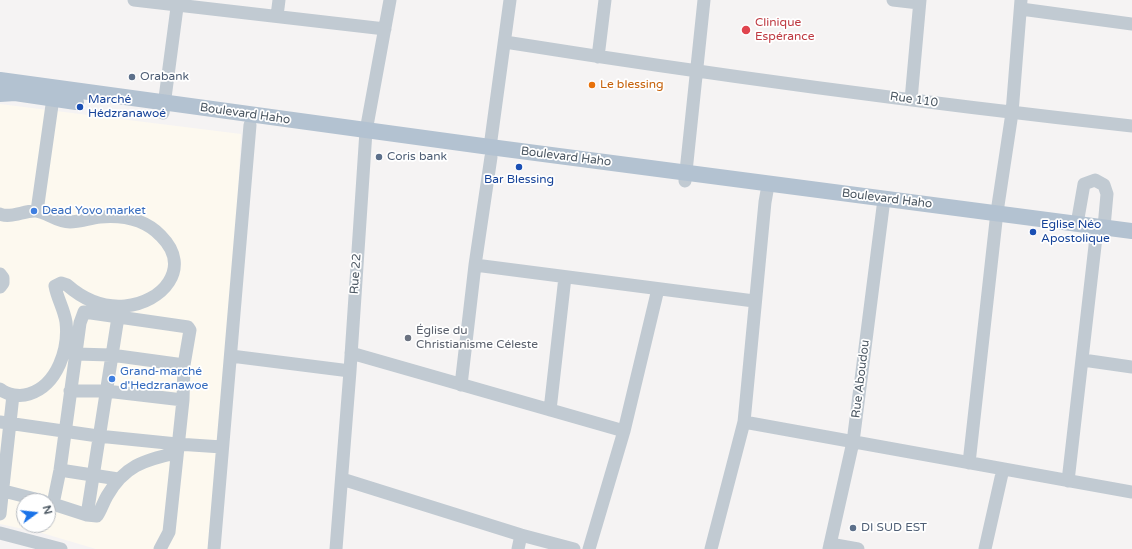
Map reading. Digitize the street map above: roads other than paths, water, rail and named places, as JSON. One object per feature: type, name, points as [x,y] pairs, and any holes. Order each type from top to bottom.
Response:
[{"type":"main road","name":"Boulevard Haho","points":[[0,80],[164,108],[250,125],[366,136]]},
{"type":"main road","name":"Boulevard Haho","points":[[0,94],[15,93],[164,108],[366,136],[685,176],[1100,232],[1132,231]]},
{"type":"main road","name":"Boulevard Haho","points":[[685,176],[767,192],[883,207],[1078,224],[1132,242]]},
{"type":"street","points":[[134,0],[178,2],[385,29]]},
{"type":"street","points":[[278,16],[280,0]]},
{"type":"street","name":"Rue 22","points":[[336,549],[366,136],[390,0]]},
{"type":"street","points":[[461,385],[475,265],[510,0]]},
{"type":"street","points":[[598,57],[605,0]]},
{"type":"street","points":[[685,176],[704,0]]},
{"type":"street","points":[[893,0],[920,1],[911,100]]},
{"type":"street","points":[[164,108],[178,2]]},
{"type":"street","points":[[969,463],[996,218],[1012,113],[1021,4],[1132,24]]},
{"type":"street","name":"Rue 110","points":[[505,42],[598,57],[911,100],[1132,126]]},
{"type":"street","points":[[36,211],[53,98]]},
{"type":"street","points":[[214,549],[250,125]]},
{"type":"street","points":[[1068,481],[1100,232],[1107,194],[1104,185],[1095,180],[1084,184],[1078,224]]},
{"type":"street","points":[[711,549],[744,422],[754,301],[767,192]]},
{"type":"street","name":"Rue Aboudou","points":[[830,546],[853,442],[883,207]]},
{"type":"street","points":[[0,214],[10,215],[36,211],[57,221],[70,222],[100,217],[134,219],[149,226],[161,236],[173,250],[175,267],[169,283],[156,294],[143,301],[125,306],[92,302],[78,295],[68,284],[61,283],[56,286],[66,321],[66,339],[56,372],[31,394],[13,395],[0,389]]},
{"type":"street","points":[[475,265],[754,301]]},
{"type":"street","points":[[0,274],[3,278],[3,283],[0,287]]},
{"type":"street","points":[[550,410],[565,277]]},
{"type":"street","points":[[590,549],[624,431],[658,289]]},
{"type":"street","points":[[51,493],[60,470],[64,431],[80,323],[84,312],[188,327],[190,334],[184,365],[183,400],[169,532],[160,549]]},
{"type":"street","points":[[87,515],[98,436],[118,317]]},
{"type":"street","points":[[351,353],[624,431]]},
{"type":"street","points":[[76,354],[111,355],[184,365]]},
{"type":"street","points":[[231,356],[350,371]]},
{"type":"street","points":[[1083,360],[1132,367]]},
{"type":"street","points":[[70,391],[106,391],[183,400]]},
{"type":"street","points":[[0,514],[5,423],[13,395]]},
{"type":"street","points":[[744,422],[1132,492]]},
{"type":"street","points":[[5,423],[177,449],[222,447]]},
{"type":"street","points":[[56,505],[87,515],[97,516],[106,497],[118,479],[144,461],[177,449]]},
{"type":"street","points":[[985,549],[1003,469]]},
{"type":"street","points":[[60,470],[118,479]]},
{"type":"street","points":[[342,479],[521,535],[574,549]]},
{"type":"street","points":[[2,490],[16,494]]},
{"type":"street","points":[[0,533],[61,549]]},
{"type":"street","points":[[518,549],[521,535]]},
{"type":"street","points":[[830,546],[858,549]]},
{"type":"place","name":"Clinique Espérance","points":[[746,30]]},
{"type":"place","name":"Orabank","points":[[132,77]]},
{"type":"place","name":"Le blessing","points":[[592,85]]},
{"type":"place","name":"Marché Hédzranawoé","points":[[80,107]]},
{"type":"place","name":"Coris bank","points":[[379,157]]},
{"type":"place","name":"Bar Blessing","points":[[519,167]]},
{"type":"place","name":"Dead Yovo market","points":[[34,211]]},
{"type":"place","name":"Eglise Néo Apostolique","points":[[1033,232]]},
{"type":"place","name":"Église du Christianisme Céleste","points":[[408,338]]},
{"type":"place","name":"Grand-marché d'Hedzranawoe","points":[[112,379]]},
{"type":"place","name":"DI SUD EST","points":[[853,528]]}]
